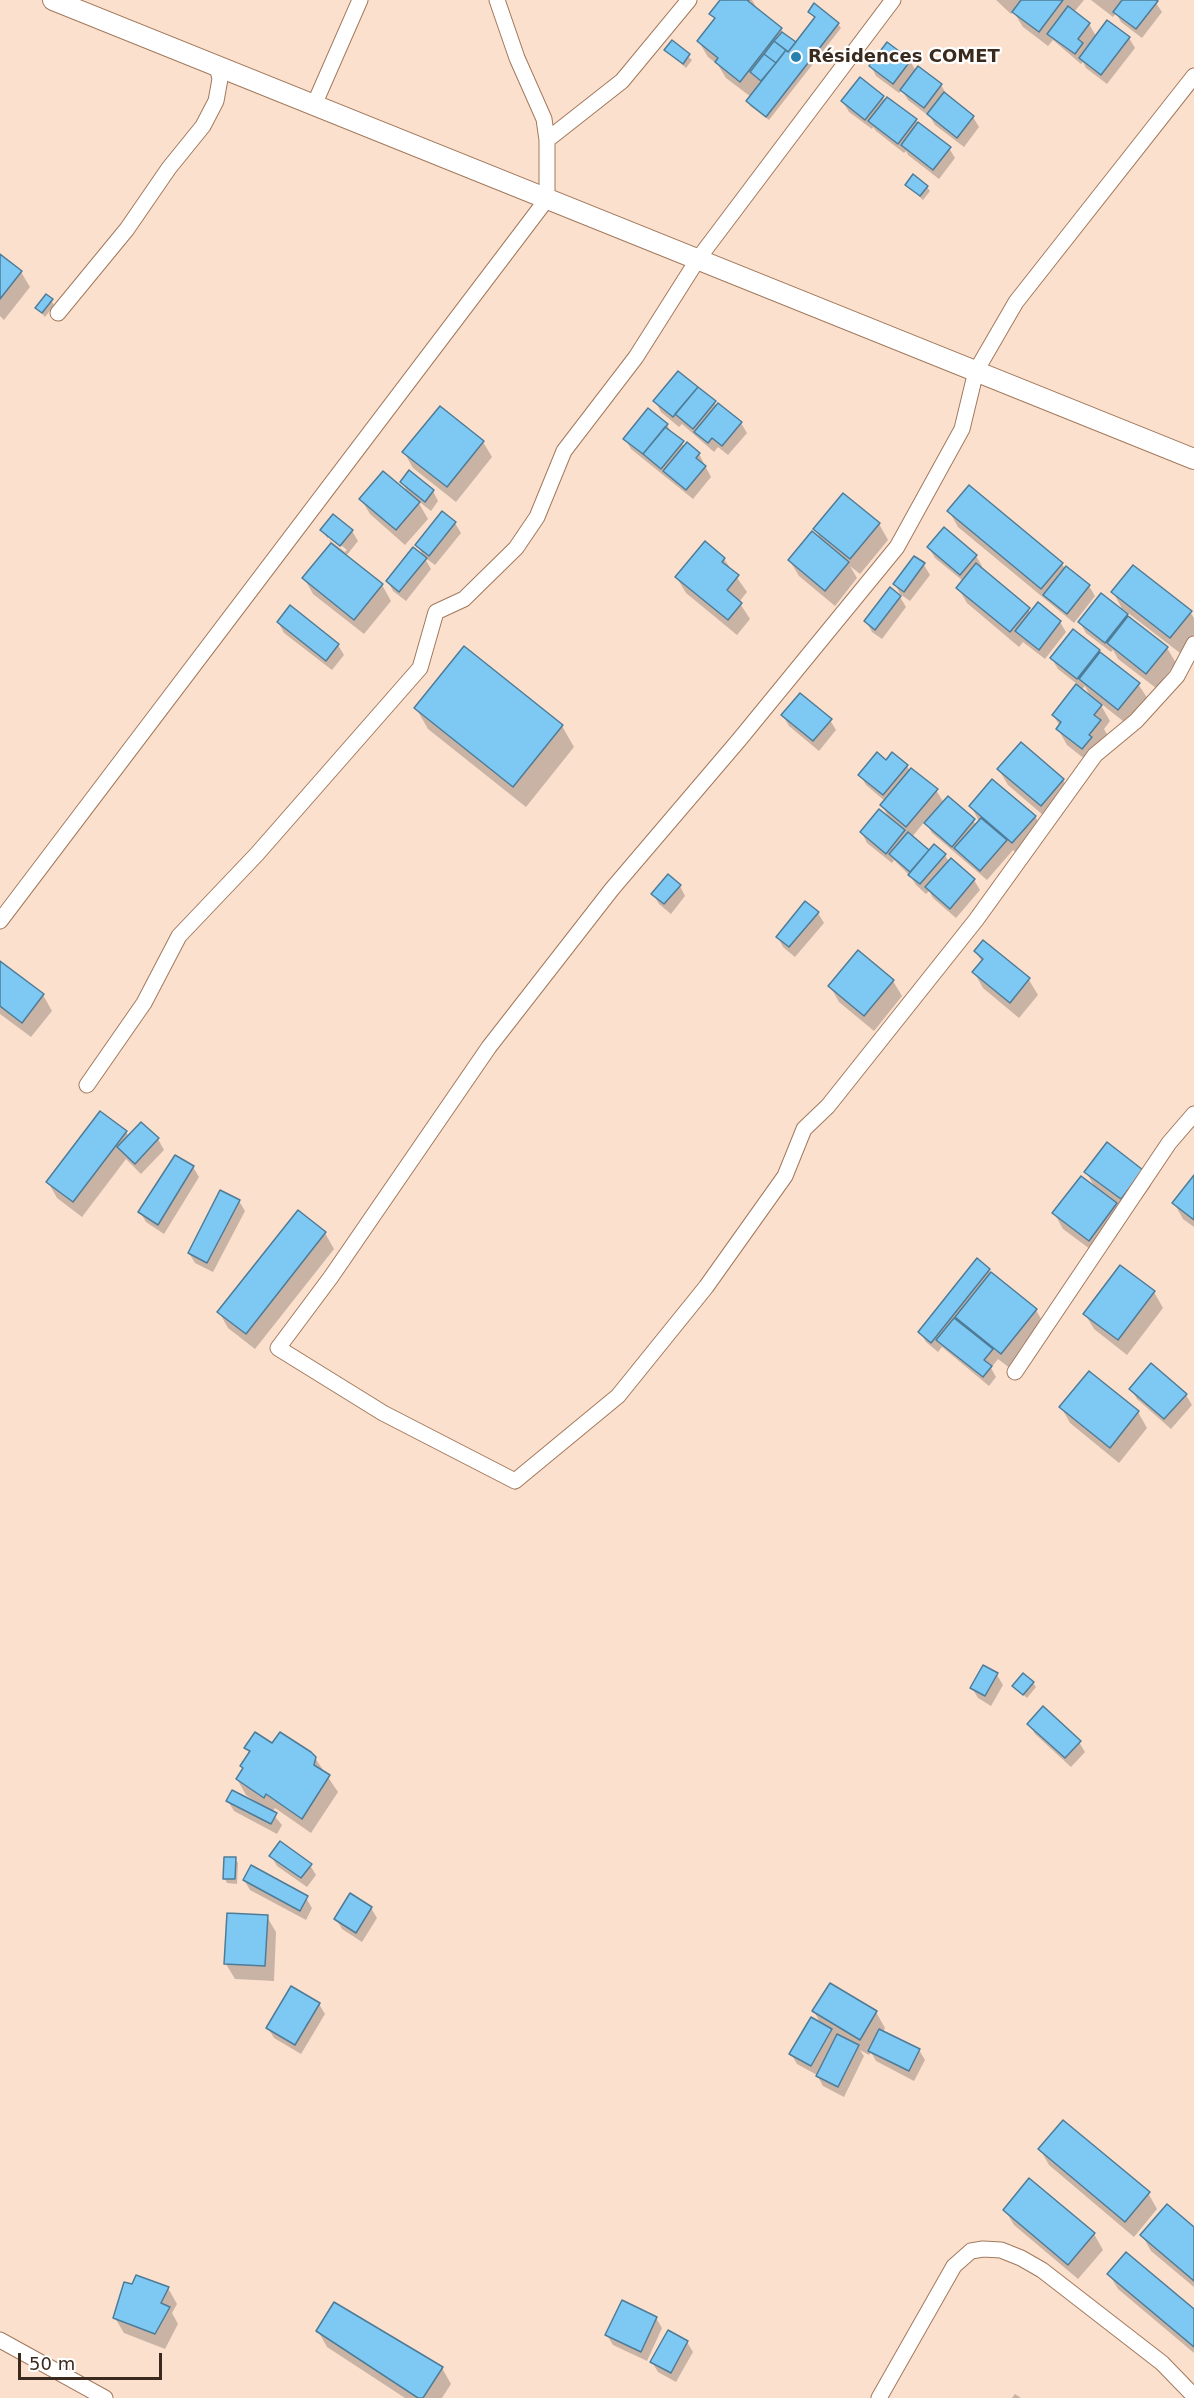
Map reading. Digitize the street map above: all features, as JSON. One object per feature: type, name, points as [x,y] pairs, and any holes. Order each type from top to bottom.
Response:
[{"type":"street","points":[[53,0],[1194,459]]},
{"type":"street","points":[[314,105],[360,0]]},
{"type":"street","points":[[0,921],[547,199],[547,140],[544,119],[517,58],[497,0]]},
{"type":"street","points":[[547,140],[622,81],[689,0]]},
{"type":"street","points":[[87,1085],[144,1003],[179,936],[257,854],[420,668],[436,612],[464,598],[516,548],[537,517],[564,452],[636,357],[698,259],[893,0]]},
{"type":"street","points":[[58,313],[127,229],[169,168],[203,126],[216,101],[220,79],[217,66]]},
{"type":"street","points":[[1194,76],[1016,302],[976,371],[962,429],[897,547],[739,740],[612,889],[489,1047],[331,1277],[278,1348],[384,1413],[515,1481],[618,1396],[706,1287],[785,1176],[804,1129],[828,1106],[976,920],[1095,755],[1136,721],[1177,676],[1194,644]]},
{"type":"street","points":[[1016,1372],[1169,1143],[1194,1114]]},
{"type":"street","points":[[879,2398],[954,2266],[971,2251],[983,2249],[1000,2250],[1021,2258],[1042,2270],[1153,2355],[1194,2396]]},
{"type":"street","points":[[0,2340],[105,2398]]},
{"type":"building","points":[[720,0],[749,0],[782,28],[740,82],[715,62],[718,58],[697,41],[715,18],[709,14]]},
{"type":"building","points":[[1021,0],[1063,0],[1039,32],[1012,12]]},
{"type":"building","points":[[1122,0],[1158,1],[1136,29],[1113,12]]},
{"type":"building","name":"Résidences COMET","points":[[814,3],[839,23],[766,117],[746,101],[815,17],[808,12]]},
{"type":"building","points":[[1068,6],[1090,23],[1078,39],[1083,43],[1075,54],[1047,34]]},
{"type":"building","points":[[1107,20],[1130,37],[1101,75],[1079,58]]},
{"type":"building","points":[[782,32],[796,42],[788,52],[774,41]]},
{"type":"building","points":[[672,40],[690,54],[683,64],[664,50]]},
{"type":"building","points":[[774,41],[786,50],[776,63],[764,54]]},
{"type":"building","points":[[887,42],[911,60],[893,84],[869,66]]},
{"type":"building","points":[[764,54],[776,63],[761,81],[750,72]]},
{"type":"building","points":[[918,66],[942,84],[924,108],[900,90]]},
{"type":"building","points":[[860,77],[884,96],[865,120],[841,101]]},
{"type":"building","points":[[944,92],[974,116],[957,138],[927,114]]},
{"type":"building","points":[[887,97],[917,119],[898,144],[868,121]]},
{"type":"building","points":[[918,122],[951,147],[933,170],[901,145]]},
{"type":"building","points":[[913,174],[928,186],[920,196],[905,185]]},
{"type":"building","points":[[0,254],[22,271],[0,299]]},
{"type":"building","points":[[46,294],[53,299],[42,313],[35,308]]},
{"type":"building","points":[[678,371],[698,387],[673,417],[653,401]]},
{"type":"building","points":[[698,387],[716,401],[693,429],[675,414]]},
{"type":"building","points":[[718,403],[742,422],[722,446],[712,438],[708,443],[694,432]]},
{"type":"building","points":[[440,406],[484,441],[447,487],[402,452]]},
{"type":"building","points":[[648,408],[668,424],[643,454],[623,439]]},
{"type":"building","points":[[665,427],[684,441],[661,469],[643,454]]},
{"type":"building","points":[[687,442],[700,453],[696,458],[706,466],[686,490],[663,471]]},
{"type":"building","points":[[409,470],[434,490],[425,502],[400,482]]},
{"type":"building","points":[[383,471],[420,502],[396,530],[359,499]]},
{"type":"building","points":[[969,485],[1063,563],[1041,589],[947,511]]},
{"type":"building","points":[[843,493],[880,523],[850,559],[813,529]]},
{"type":"building","points":[[442,511],[456,522],[429,556],[415,545]]},
{"type":"building","points":[[333,514],[353,530],[340,546],[320,530]]},
{"type":"building","points":[[944,527],[977,555],[960,575],[927,547]]},
{"type":"building","points":[[812,531],[849,562],[825,591],[788,560]]},
{"type":"building","points":[[705,541],[725,558],[722,562],[739,575],[727,590],[742,603],[728,620],[675,577]]},
{"type":"building","points":[[331,543],[383,584],[354,620],[302,578]]},
{"type":"building","points":[[413,547],[427,558],[399,592],[386,581]]},
{"type":"building","points":[[914,556],[925,563],[904,592],[893,584]]},
{"type":"building","points":[[976,563],[1030,608],[1010,632],[956,588]]},
{"type":"building","points":[[1133,565],[1192,611],[1170,638],[1111,592]]},
{"type":"building","points":[[1066,566],[1090,585],[1067,614],[1043,595]]},
{"type":"building","points":[[890,587],[901,596],[875,630],[864,621]]},
{"type":"building","points":[[1101,593],[1128,614],[1105,643],[1078,622]]},
{"type":"building","points":[[1038,602],[1061,621],[1039,650],[1015,631]]},
{"type":"building","points":[[290,605],[339,644],[326,661],[277,622]]},
{"type":"building","points":[[1128,616],[1168,647],[1146,674],[1107,643]]},
{"type":"building","points":[[1073,629],[1100,650],[1077,679],[1050,658]]},
{"type":"building","points":[[464,646],[563,725],[513,787],[414,708]]},
{"type":"building","points":[[1100,652],[1140,683],[1118,710],[1079,679]]},
{"type":"building","points":[[1076,684],[1102,705],[1094,715],[1101,720],[1089,735],[1092,737],[1082,749],[1056,729],[1061,722],[1052,715]]},
{"type":"building","points":[[800,693],[832,719],[813,741],[781,715]]},
{"type":"building","points":[[1021,742],[1064,779],[1041,806],[997,769]]},
{"type":"building","points":[[877,752],[886,760],[892,752],[908,765],[883,795],[858,775]]},
{"type":"building","points":[[911,768],[938,789],[906,827],[880,805]]},
{"type":"building","points":[[992,779],[1036,816],[1012,843],[969,806]]},
{"type":"building","points":[[948,796],[975,819],[952,847],[924,823]]},
{"type":"building","points":[[879,809],[905,830],[886,854],[860,832]]},
{"type":"building","points":[[981,818],[1007,840],[980,871],[954,848]]},
{"type":"building","points":[[908,832],[929,850],[910,872],[889,854]]},
{"type":"building","points":[[934,844],[946,854],[920,884],[908,875]]},
{"type":"building","points":[[951,858],[975,879],[950,909],[925,887]]},
{"type":"building","points":[[668,874],[681,885],[664,904],[651,894]]},
{"type":"building","points":[[805,901],[819,912],[789,947],[776,937]]},
{"type":"building","points":[[983,940],[1030,978],[1010,1003],[972,972],[983,959],[974,951]]},
{"type":"building","points":[[858,950],[894,980],[864,1016],[828,986]]},
{"type":"building","points":[[0,961],[44,994],[22,1023],[0,1006]]},
{"type":"building","points":[[100,1111],[127,1131],[73,1202],[46,1182]]},
{"type":"building","points":[[141,1122],[159,1138],[135,1164],[117,1147]]},
{"type":"building","points":[[1107,1142],[1143,1170],[1121,1199],[1084,1172]]},
{"type":"building","points":[[175,1155],[194,1166],[158,1225],[138,1212]]},
{"type":"building","points":[[1194,1175],[1194,1220],[1172,1203]]},
{"type":"building","points":[[1081,1176],[1117,1203],[1089,1241],[1052,1213]]},
{"type":"building","points":[[220,1190],[240,1200],[207,1263],[188,1253]]},
{"type":"building","points":[[298,1210],[326,1232],[246,1334],[217,1312]]},
{"type":"building","points":[[977,1258],[990,1269],[931,1343],[918,1332]]},
{"type":"building","points":[[1120,1265],[1155,1291],[1118,1340],[1083,1314]]},
{"type":"building","points":[[991,1272],[1037,1309],[1001,1354],[955,1317]]},
{"type":"building","points":[[954,1318],[993,1349],[984,1360],[992,1366],[983,1377],[936,1340]]},
{"type":"building","points":[[1151,1363],[1187,1394],[1164,1419],[1129,1389]]},
{"type":"building","points":[[1089,1371],[1139,1411],[1110,1448],[1059,1407]]},
{"type":"building","points":[[983,1665],[998,1673],[985,1696],[970,1688]]},
{"type":"building","points":[[1023,1673],[1034,1682],[1023,1695],[1012,1686]]},
{"type":"building","points":[[1043,1706],[1081,1741],[1065,1758],[1027,1724]]},
{"type":"building","points":[[255,1732],[272,1743],[280,1732],[311,1752],[316,1757],[314,1765],[330,1775],[302,1819],[266,1794],[264,1798],[236,1779],[243,1768],[240,1766],[250,1751],[244,1748]]},
{"type":"building","points":[[232,1790],[277,1813],[271,1824],[226,1801]]},
{"type":"building","points":[[280,1841],[312,1864],[301,1878],[269,1856]]},
{"type":"building","points":[[224,1857],[236,1857],[235,1879],[223,1879]]},
{"type":"building","points":[[251,1865],[308,1896],[300,1911],[243,1880]]},
{"type":"building","points":[[350,1893],[372,1907],[356,1933],[334,1919]]},
{"type":"building","points":[[227,1913],[268,1915],[265,1966],[224,1964]]},
{"type":"building","points":[[830,1983],[877,2011],[860,2040],[812,2011]]},
{"type":"building","points":[[291,1986],[320,2003],[295,2045],[266,2028]]},
{"type":"building","points":[[811,2017],[832,2029],[811,2066],[789,2054]]},
{"type":"building","points":[[879,2029],[920,2049],[909,2071],[868,2051]]},
{"type":"building","points":[[837,2034],[859,2045],[838,2087],[816,2076]]},
{"type":"building","points":[[1063,2120],[1150,2192],[1125,2222],[1038,2149]]},
{"type":"building","points":[[1029,2178],[1095,2233],[1068,2265],[1003,2210]]},
{"type":"building","points":[[1167,2204],[1194,2227],[1194,2281],[1140,2235]]},
{"type":"building","points":[[1126,2252],[1194,2309],[1194,2347],[1107,2274]]},
{"type":"building","points":[[136,2275],[169,2287],[161,2303],[170,2307],[155,2334],[113,2318],[124,2282],[132,2284]]},
{"type":"building","points":[[622,2300],[657,2317],[641,2352],[605,2335]]},
{"type":"building","points":[[334,2302],[443,2367],[423,2398],[418,2398],[316,2331]]},
{"type":"building","points":[[668,2330],[688,2341],[671,2373],[650,2362]]},
{"type":"place","name":"Résidences COMET","points":[[796,57]]}]
